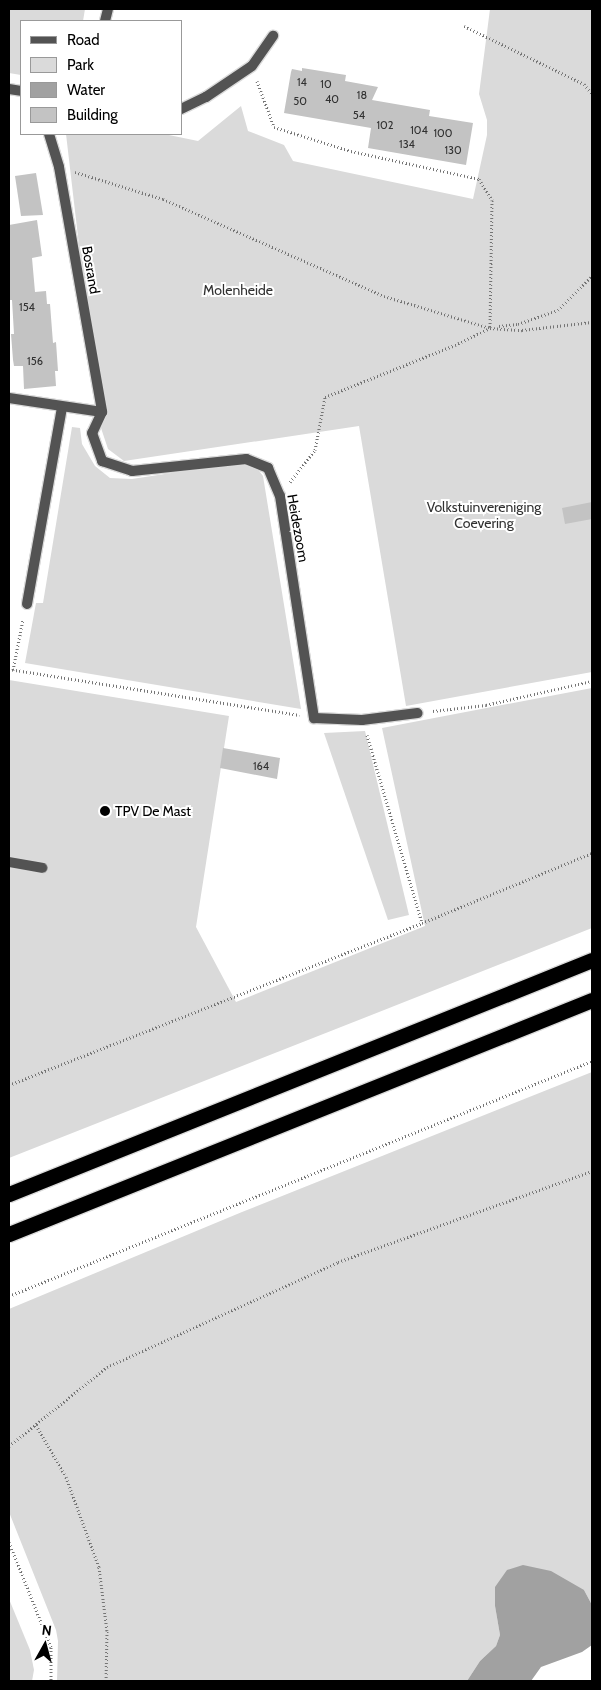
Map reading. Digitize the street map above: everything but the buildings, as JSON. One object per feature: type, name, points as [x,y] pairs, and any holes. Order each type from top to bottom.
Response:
[{"type":"highway","points":[[9,1194],[592,960]]},
{"type":"highway","points":[[9,1234],[592,1000]]},
{"type":"street","points":[[182,108],[206,96],[252,66],[273,36]]},
{"type":"street","name":"Bosrand","points":[[49,135],[59,167],[102,412]]},
{"type":"street","points":[[9,398],[102,412]]},
{"type":"street","points":[[27,604],[62,407]]},
{"type":"street","name":"Heidezoom","points":[[102,412],[92,433],[102,461],[132,471],[246,459],[268,468],[280,496],[314,718]]},
{"type":"street","points":[[314,718],[362,720],[418,713]]},
{"type":"street","points":[[9,862],[42,868]]},
{"type":"path","points":[[464,26],[584,84],[592,94]]},
{"type":"path","points":[[252,66],[274,127],[351,151],[479,179],[492,200],[490,328]]},
{"type":"path","points":[[59,167],[163,199],[384,296],[490,328],[522,330],[592,322]]},
{"type":"path","points":[[280,496],[315,450],[325,397],[456,345],[490,328],[518,324],[558,310],[592,276]]},
{"type":"path","points":[[27,604],[11,669],[314,718]]},
{"type":"path","points":[[418,713],[486,705],[592,681]]},
{"type":"path","points":[[362,720],[422,923]]},
{"type":"path","points":[[9,1084],[422,923],[592,853]]},
{"type":"path","points":[[9,1296],[592,1061]]},
{"type":"path","points":[[9,1446],[107,1367],[329,1266],[592,1171]]},
{"type":"path","points":[[36,1425],[66,1477],[99,1567],[107,1631],[106,1681]]},
{"type":"path","points":[[9,1542],[51,1647],[51,1681]]},
{"type":"green space","points":[[9,9],[85,9],[83,20],[20,20],[20,75],[9,73]]},
{"type":"green space","name":"Molenheide","points":[[490,9],[592,9],[592,672],[406,706],[359,426],[124,461],[108,449],[100,425],[66,135],[169,135],[198,141],[241,106],[248,131],[284,145],[293,161],[473,199],[487,135],[487,120],[479,94]]},
{"type":"green space","points":[[72,427],[80,428],[82,444],[95,466],[110,478],[132,479],[243,462],[253,463],[263,476],[301,709],[25,663],[36,603],[43,603]]},
{"type":"green space","points":[[9,680],[229,716],[196,927],[236,1002],[425,926],[382,728],[592,688],[592,928],[9,1158]]},
{"type":"green space","points":[[365,731],[409,915],[388,920],[324,733]]},
{"type":"green space","points":[[592,1072],[592,1605],[584,1590],[495,1606],[500,1635],[496,1646],[480,1661],[467,1681],[57,1681],[58,1641],[56,1630],[9,1512],[9,1309],[242,1212]]},
{"type":"green space","points":[[9,1599],[30,1650],[34,1670],[32,1681],[9,1681]]},
{"type":"water","points":[[523,1565],[551,1571],[584,1590],[592,1605],[592,1645],[582,1652],[541,1667],[531,1681],[467,1681],[480,1661],[496,1646],[500,1635],[495,1606],[495,1587],[507,1570]]},
{"type":"place","name":"TPV De Mast","points":[[105,811]]},
{"type":"park label","name":"Volkstuinvereniging Coevering","points":[[484,516]]}]
